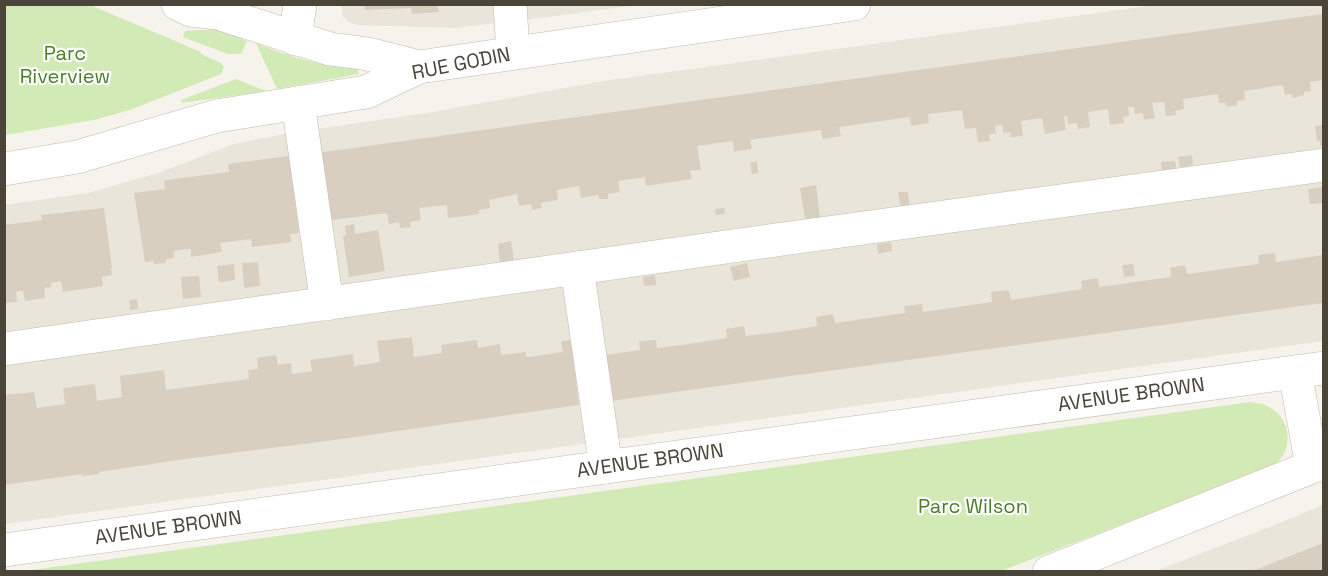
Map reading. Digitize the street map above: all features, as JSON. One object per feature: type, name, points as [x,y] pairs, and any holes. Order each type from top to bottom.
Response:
[{"type":"street","points":[[178,4],[191,10],[218,13],[330,49],[368,54],[419,67]]},
{"type":"street","points":[[295,39],[300,4]]},
{"type":"street","points":[[510,4],[513,52]]},
{"type":"street","name":"RUE GODIN","points":[[4,169],[77,157],[216,116],[366,92],[419,67],[854,4]]},
{"type":"street","points":[[298,103],[327,304]]},
{"type":"street","points":[[4,349],[1323,165]]},
{"type":"street","points":[[577,268],[606,467]]},
{"type":"street","name":"AVENUE BROWN","points":[[4,550],[1309,370],[1318,464],[1049,572]]},
{"type":"shaded area","points":[[524,4],[637,5],[524,20]]},
{"type":"shaded area","points":[[341,5],[503,5],[504,22],[456,28],[356,25],[343,17]]},
{"type":"shaded area","points":[[1155,5],[1323,5],[1323,158],[340,294],[316,129],[427,113],[604,81]]},
{"type":"shaded area","points":[[289,133],[309,291],[5,340],[4,205],[88,193],[158,173],[234,144]]},
{"type":"shaded area","points":[[1323,181],[1323,341],[618,439],[596,282]]},
{"type":"shaded area","points":[[568,286],[590,443],[5,524],[4,365]]},
{"type":"shaded area","points":[[1323,505],[1323,571],[1153,572],[1277,524]]},
{"type":"green space","name":"Parc Riverview","points":[[4,5],[90,5],[201,52],[224,67],[221,74],[130,110],[94,120],[5,135]]},
{"type":"green space","points":[[218,29],[247,41],[241,54],[228,54],[183,37],[185,31]]},
{"type":"green space","points":[[256,43],[305,60],[357,68],[359,74],[277,89]]},
{"type":"green space","points":[[236,79],[266,91],[182,103],[181,100]]},
{"type":"green space","name":"Parc Wilson","points":[[1251,402],[1263,404],[1274,410],[1285,424],[1286,450],[1275,465],[1001,571],[17,572]]},
{"type":"building","points":[[365,4],[438,4],[439,12],[412,14],[411,8],[365,10]]},
{"type":"building","points":[[1323,14],[1323,80],[1310,82],[1311,91],[1293,98],[1292,94],[1285,95],[1283,85],[1244,91],[1245,100],[1237,101],[1237,105],[1226,107],[1226,103],[1219,103],[1218,94],[1183,99],[1184,109],[1175,111],[1176,115],[1166,116],[1164,102],[1152,103],[1155,118],[1144,120],[1143,113],[1135,114],[1134,107],[1128,107],[1129,116],[1123,117],[1124,123],[1110,125],[1108,109],[1101,110],[1088,112],[1090,127],[1078,129],[1077,123],[1068,124],[1067,116],[1064,116],[1066,130],[1045,134],[1042,118],[1021,121],[1023,136],[1011,137],[1010,132],[1003,133],[1002,125],[995,126],[996,133],[989,135],[990,141],[978,142],[976,128],[965,129],[962,110],[928,114],[929,123],[911,126],[910,117],[839,127],[841,136],[823,139],[821,130],[750,140],[752,149],[734,152],[733,141],[697,146],[701,170],[690,171],[692,179],[646,186],[645,177],[618,181],[620,192],[608,194],[608,199],[599,199],[598,195],[581,198],[579,186],[557,190],[558,200],[541,203],[542,208],[532,210],[531,204],[519,206],[517,194],[489,200],[490,208],[479,210],[479,214],[465,216],[448,218],[447,205],[419,208],[421,220],[410,222],[411,227],[400,228],[399,222],[389,224],[387,213],[325,221],[317,153]]},
{"type":"building","points":[[1323,125],[1323,145],[1320,146],[1315,126]]},
{"type":"building","points":[[1192,155],[1193,165],[1180,167],[1178,157]]},
{"type":"building","points":[[289,156],[299,233],[290,234],[291,242],[252,247],[251,239],[220,243],[222,252],[191,257],[191,249],[186,249],[174,251],[174,258],[166,259],[166,263],[145,262],[134,193],[165,189],[164,181],[166,180],[229,172],[228,164]]},
{"type":"building","points":[[757,161],[758,173],[752,174],[750,163]]},
{"type":"building","points":[[1175,161],[1177,172],[1162,174],[1161,162]]},
{"type":"building","points":[[816,185],[820,217],[805,219],[800,188]]},
{"type":"building","points":[[1323,187],[1323,203],[1310,204],[1308,189]]},
{"type":"building","points":[[898,192],[908,192],[910,208],[901,209]]},
{"type":"building","points":[[104,208],[112,275],[102,277],[103,286],[63,292],[61,281],[51,283],[51,287],[44,288],[45,298],[25,301],[23,291],[20,291],[16,292],[17,302],[4,303],[4,225],[42,220],[41,215]]},
{"type":"building","points":[[724,208],[725,214],[716,215],[715,209]]},
{"type":"building","points":[[354,224],[355,234],[378,230],[385,271],[349,277],[343,236],[346,235],[345,226]]},
{"type":"building","points":[[511,241],[514,261],[500,263],[498,244]]},
{"type":"building","points":[[891,242],[892,251],[878,254],[877,244]]},
{"type":"building","points":[[1275,253],[1276,262],[1323,255],[1323,303],[610,401],[605,355],[640,350],[639,341],[656,340],[657,348],[727,338],[726,329],[744,326],[746,336],[794,330],[817,326],[816,317],[833,314],[835,323],[905,313],[904,306],[922,304],[923,312],[992,302],[991,292],[1009,290],[1011,300],[1082,289],[1081,281],[1091,279],[1098,278],[1099,287],[1171,277],[1170,268],[1185,265],[1187,274],[1259,264],[1258,255]]},
{"type":"building","points":[[258,262],[260,286],[244,288],[242,263]]},
{"type":"building","points":[[747,263],[750,277],[734,281],[730,267]]},
{"type":"building","points":[[234,264],[235,280],[219,282],[217,266]]},
{"type":"building","points":[[1133,264],[1135,276],[1124,277],[1122,265]]},
{"type":"building","points":[[655,275],[656,285],[644,286],[643,277]]},
{"type":"building","points":[[199,276],[201,297],[183,299],[181,277]]},
{"type":"building","points":[[137,299],[138,309],[130,310],[129,300]]},
{"type":"building","points":[[412,337],[414,357],[442,353],[441,345],[477,340],[478,348],[500,344],[501,355],[526,352],[526,357],[529,357],[563,352],[561,341],[571,340],[579,405],[185,459],[99,472],[99,474],[82,476],[82,474],[4,485],[4,395],[34,392],[37,408],[65,404],[63,388],[95,384],[97,401],[122,397],[120,376],[164,370],[166,390],[249,379],[248,370],[258,369],[257,358],[276,355],[278,365],[291,363],[292,374],[312,371],[310,360],[353,354],[354,366],[380,362],[377,341]]},
{"type":"building","points":[[1323,543],[1323,572],[1250,572],[1290,556]]}]
